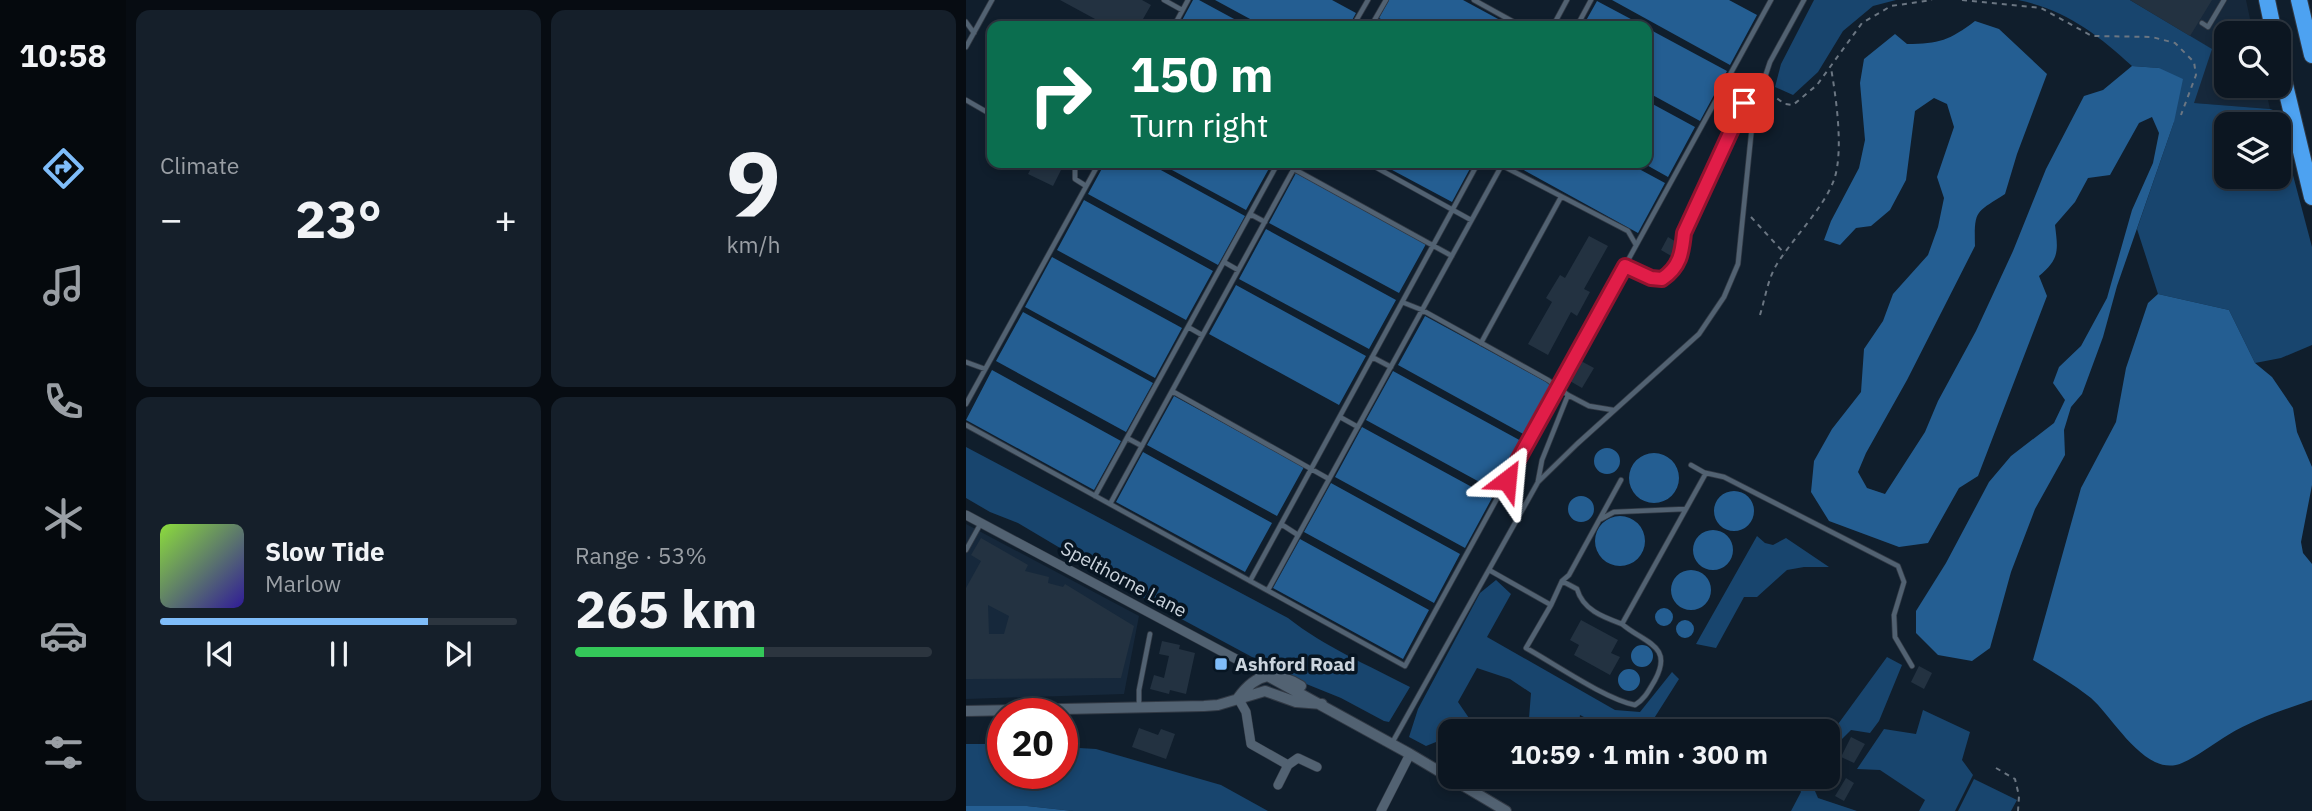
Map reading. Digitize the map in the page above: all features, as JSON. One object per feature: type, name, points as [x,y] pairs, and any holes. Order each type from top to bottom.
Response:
[{"type":"highway","points":[[2267,0],[2271,21]]},
{"type":"highway","points":[[2299,0],[2312,55]]},
{"type":"highway","points":[[2288,98],[2312,197]]},
{"type":"street","name":"Spelthorne Lane","points":[[966,515],[1266,675]]},
{"type":"street","points":[[1238,698],[1246,688],[1266,675],[1283,677],[1314,695],[1322,704],[1506,811]]},
{"type":"street","points":[[966,711],[1218,705],[1265,691],[1296,702],[1322,704]]},
{"type":"street","points":[[1238,698],[1246,712],[1251,744],[1288,765]]},
{"type":"street","points":[[1381,811],[1410,754]]},
{"type":"street","points":[[1278,785],[1288,765],[1298,758],[1317,767]]},
{"type":"lane","points":[[966,47],[992,0]]},
{"type":"lane","points":[[1164,0],[1182,10]]},
{"type":"lane","points":[[1176,21],[1188,0]]},
{"type":"lane","points":[[1357,20],[1368,0]]},
{"type":"lane","points":[[1373,21],[1386,0]]},
{"type":"lane","points":[[1474,0],[1512,21]]},
{"type":"lane","points":[[1556,21],[1567,0]]},
{"type":"lane","points":[[1580,21],[1591,0]]},
{"type":"lane","points":[[966,425],[1405,667],[1771,0]]},
{"type":"lane","points":[[1391,743],[1538,482],[1699,334],[1724,297],[1738,264],[1752,126],[1770,62],[1804,0]]},
{"type":"lane","points":[[2202,23],[2208,27],[2224,0]]},
{"type":"lane","points":[[966,22],[974,33]]},
{"type":"lane","points":[[1625,266],[1651,278],[1662,279],[1672,272],[1682,256],[1684,233],[1744,103],[1762,89]]},
{"type":"lane","points":[[966,100],[987,112]]},
{"type":"lane","points":[[1075,168],[1075,179],[1086,186]]},
{"type":"lane","points":[[966,404],[1096,168]]},
{"type":"lane","points":[[1095,496],[1278,168]]},
{"type":"lane","points":[[1377,168],[1471,220]]},
{"type":"lane","points":[[1250,581],[1475,168]]},
{"type":"lane","points":[[1268,590],[1500,168]]},
{"type":"lane","points":[[1509,168],[1628,232],[1636,245]]},
{"type":"lane","points":[[1110,504],[1294,169],[1452,256]]},
{"type":"lane","points":[[1481,343],[1561,197]]},
{"type":"lane","points":[[1250,214],[1265,222]]},
{"type":"lane","points":[[1224,262],[1238,270]]},
{"type":"lane","points":[[1402,302],[1422,310],[1559,386],[1568,395],[1589,406],[1614,410]]},
{"type":"lane","points":[[1188,327],[1202,336]]},
{"type":"lane","points":[[1372,357],[1391,367]]},
{"type":"lane","points":[[966,362],[985,369]]},
{"type":"lane","points":[[1172,391],[1329,479]]},
{"type":"lane","points":[[1538,482],[1542,460],[1568,395]]},
{"type":"lane","points":[[1340,417],[1358,427]]},
{"type":"lane","points":[[1127,438],[1142,446]]},
{"type":"lane","points":[[1691,465],[1706,473],[1724,477],[1898,566],[1904,582],[1894,615],[1895,638],[1912,666]]},
{"type":"lane","points":[[1622,624],[1706,473]]},
{"type":"lane","points":[[1562,581],[1577,589],[1580,599],[1598,616],[1622,624],[1634,635],[1655,645],[1661,655],[1662,666],[1643,700],[1635,705],[1624,703],[1526,648],[1562,581],[1569,575],[1621,480]]},
{"type":"lane","points":[[1598,522],[1614,512],[1685,509]]},
{"type":"lane","points":[[966,550],[981,523]]},
{"type":"lane","points":[[1281,524],[1298,535]]},
{"type":"lane","points":[[1489,570],[1550,605]]},
{"type":"lane","points":[[1139,708],[1139,690],[1150,634]]},
{"type":"path","points":[[1762,89],[1785,104],[1794,106],[1831,68],[1862,23],[1891,6],[1932,0]]},
{"type":"path","points":[[1962,0],[2041,8],[2092,36],[2152,37],[2175,43],[2194,61],[2196,75],[2181,115]]},
{"type":"path","points":[[1760,314],[1776,265],[1800,235],[1834,179],[1839,142],[1831,68]]},
{"type":"path","points":[[1743,208],[1785,254]]},
{"type":"path","points":[[1996,768],[2015,779],[2019,796],[2018,811]]},
{"type":"shaded area","points":[[1193,0],[1199,0],[1238,21],[1182,21]]},
{"type":"shaded area","points":[[1215,0],[1332,0],[1356,13],[1352,21],[1254,21]]},
{"type":"shaded area","points":[[1389,0],[1463,0],[1502,21],[1385,21],[1379,18]]},
{"type":"shaded area","points":[[1612,0],[1729,0],[1757,15],[1730,65]]},
{"type":"shaded area","points":[[1814,0],[1896,0],[1873,6],[1843,31],[1818,72],[1793,95],[1775,87],[1781,64]]},
{"type":"shaded area","points":[[2018,0],[2130,0],[2212,49],[2194,103],[2276,111],[2214,112],[2214,189],[2291,189],[2291,168],[2312,247],[2312,345],[2281,358],[2255,363],[2229,310],[2158,294],[2137,229],[2174,122],[2159,68],[2132,66],[2080,25],[2051,10]]},
{"type":"shaded area","points":[[2130,0],[2246,0],[2250,21],[2214,21],[2214,98],[2268,98],[2270,109],[2193,103],[2211,49]]},
{"type":"shaded area","points":[[1597,1],[1635,21],[1586,21]]},
{"type":"shaded area","points":[[1975,21],[1999,29],[2047,74],[2005,194],[1982,209],[1976,218],[1975,246],[1858,472],[1867,488],[1885,494],[1925,432],[1938,401],[1976,331],[2013,251],[2046,169],[2084,96],[2103,90],[2132,66],[2159,68],[2183,79],[2174,122],[2117,286],[2103,337],[2082,394],[2071,407],[2064,430],[2065,455],[2035,509],[2011,572],[1990,648],[1972,661],[1938,655],[1916,633],[1916,611],[1946,563],[1989,482],[2011,456],[2054,423],[2065,400],[2053,383],[2059,367],[2081,346],[2107,298],[2132,210],[2153,163],[2159,133],[2152,117],[2139,123],[2110,175],[2088,178],[2075,202],[2055,225],[2056,254],[2051,264],[2039,276],[2047,296],[1978,476],[1959,488],[1928,543],[1899,547],[1829,521],[1811,492],[1814,461],[1832,429],[1861,392],[1864,349],[1883,321],[1893,294],[1928,255],[1944,198],[1937,177],[1954,127],[1947,104],[1934,98],[1915,111],[1906,180],[1890,210],[1871,226],[1856,228],[1840,245],[1824,240],[1859,168],[1865,140],[1860,83],[1864,59],[1895,34],[1907,44],[1936,42],[1951,37]]},
{"type":"shaded area","points":[[1652,31],[1727,71],[1700,121],[1652,95]]},
{"type":"shaded area","points":[[1652,104],[1695,127],[1668,177],[1652,168]]},
{"type":"shaded area","points":[[1102,168],[1157,168],[1245,216],[1218,265],[1088,194]]},
{"type":"shaded area","points":[[1168,168],[1269,168],[1246,210]]},
{"type":"shaded area","points":[[1388,168],[1470,168],[1452,202]]},
{"type":"shaded area","points":[[1520,168],[1637,168],[1665,183],[1638,233]]},
{"type":"shaded area","points":[[1296,173],[1426,244],[1399,293],[1269,223]]},
{"type":"shaded area","points":[[1084,200],[1213,271],[1186,320],[1057,250]]},
{"type":"shaded area","points":[[1266,229],[1396,300],[1369,349],[1239,279]]},
{"type":"shaded area","points":[[1052,257],[1182,328],[1155,378],[1025,307]]},
{"type":"shaded area","points":[[1236,285],[1366,356],[1339,405],[1209,334]]},
{"type":"shaded area","points":[[2158,294],[2229,310],[2255,363],[2272,377],[2293,408],[2297,432],[2312,467],[2312,485],[2301,542],[2303,553],[2312,564],[2312,700],[2248,724],[2188,760],[2169,766],[2143,754],[2091,698],[2033,660],[2081,488],[2116,422],[2126,368],[2148,303]]},
{"type":"shaded area","points":[[1023,312],[1153,383],[1126,432],[996,361]]},
{"type":"shaded area","points":[[1425,316],[1554,386],[1527,436],[1398,365]]},
{"type":"shaded area","points":[[992,370],[1121,441],[1094,490],[966,420]]},
{"type":"shaded area","points":[[1393,371],[1523,442],[1496,491],[1366,420]]},
{"type":"shaded area","points":[[1174,396],[1304,467],[1277,516],[1147,445]]},
{"type":"shaded area","points":[[1362,427],[1492,498],[1465,548],[1335,477]]},
{"type":"shaded area","points":[[966,447],[1288,618],[1332,647],[1410,687],[1389,722],[1384,721],[1341,698],[1289,677],[1161,608],[1018,523],[990,512],[966,498]]},
{"type":"shaded area","points":[[1607,448],[1616,452],[1620,461],[1616,470],[1607,474],[1598,470],[1594,461],[1598,452]]},
{"type":"shaded area","points":[[1143,452],[1272,523],[1245,572],[1116,502]]},
{"type":"shaded area","points":[[1654,453],[1671,461],[1679,478],[1671,495],[1654,503],[1637,495],[1629,478],[1637,461]]},
{"type":"shaded area","points":[[1331,483],[1460,554],[1434,603],[1304,532]]},
{"type":"shaded area","points":[[1734,491],[1748,497],[1754,511],[1748,525],[1734,531],[1720,525],[1714,511],[1720,497]]},
{"type":"shaded area","points":[[1581,496],[1590,500],[1594,509],[1590,518],[1581,522],[1572,518],[1568,509],[1572,500]]},
{"type":"shaded area","points":[[1620,516],[1637,524],[1645,541],[1637,558],[1620,566],[1603,558],[1595,541],[1603,524]]},
{"type":"shaded area","points":[[966,524],[1139,616],[1124,694],[966,699]]},
{"type":"shaded area","points":[[1713,530],[1727,536],[1733,550],[1727,564],[1713,570],[1699,564],[1693,550],[1699,536]]},
{"type":"shaded area","points":[[1757,536],[1765,543],[1773,545],[1786,538],[1829,567],[1787,570],[1757,597],[1744,597],[1716,648],[1696,644]]},
{"type":"shaded area","points":[[1300,539],[1429,610],[1403,659],[1273,588]]},
{"type":"shaded area","points":[[1691,570],[1705,576],[1711,590],[1705,604],[1691,610],[1677,604],[1671,590],[1677,576]]},
{"type":"shaded area","points":[[1496,580],[1511,594],[1487,637],[1615,710],[1640,712],[1672,672],[1679,679],[1654,719],[1588,719],[1580,715],[1580,719],[1529,719],[1531,693],[1510,679],[1477,668],[1458,702],[1470,719],[1438,719],[1438,741],[1426,746],[1409,737],[1418,709],[1480,593]]},
{"type":"shaded area","points":[[1664,608],[1670,611],[1673,617],[1670,623],[1664,626],[1658,623],[1655,617],[1658,611]]},
{"type":"shaded area","points":[[1685,620],[1691,623],[1694,629],[1691,635],[1685,638],[1679,635],[1676,629],[1679,623]]},
{"type":"shaded area","points":[[1642,645],[1650,648],[1653,656],[1650,664],[1642,667],[1634,664],[1631,656],[1634,648]]},
{"type":"shaded area","points":[[1887,657],[1902,665],[1879,721],[1870,733],[1851,730],[1840,741],[1840,721]]},
{"type":"shaded area","points":[[1629,669],[1637,672],[1640,680],[1637,688],[1629,691],[1621,688],[1618,680],[1621,672]]},
{"type":"shaded area","points":[[1923,710],[1970,732],[1962,760],[1973,775],[1955,811],[1919,811],[1925,800],[1880,770],[1857,769],[1884,729],[1916,734]]},
{"type":"shaded area","points":[[966,744],[987,744],[987,789],[1078,789],[1078,748],[1096,749],[1221,785],[1268,811],[1073,811],[1027,806],[966,806]]},
{"type":"shaded area","points":[[1974,779],[2017,800],[2011,811],[1958,811]]},
{"type":"shaded area","points":[[1800,789],[1814,789],[1818,798],[1857,811],[1791,811],[1801,792]]},
{"type":"shaded area","points":[[966,806],[1027,806],[1073,811],[966,811]]},
{"type":"building","points":[[1060,0],[1142,0],[1151,5],[1142,21],[1099,21]]},
{"type":"building","points":[[2130,0],[2212,0],[2190,36]]},
{"type":"building","points":[[1031,168],[1061,170],[1053,186],[1028,174]]},
{"type":"building","points":[[1589,236],[1608,246],[1584,289],[1590,292],[1577,316],[1571,312],[1548,355],[1528,344],[1552,302],[1546,298],[1560,275],[1565,278]]},
{"type":"building","points":[[1668,237],[1678,243],[1673,257],[1661,250]]},
{"type":"building","points":[[1581,361],[1594,368],[1582,388],[1570,381]]},
{"type":"building","points":[[981,538],[1028,565],[1025,571],[1049,577],[1048,583],[1063,587],[1065,584],[1134,626],[1121,678],[966,679],[966,588],[981,561],[971,555]],"holes":[[[988,605],[1009,616],[1004,634],[989,634]]]},
{"type":"building","points":[[1581,620],[1618,640],[1611,653],[1620,657],[1610,675],[1574,655],[1579,645],[1570,640]]},
{"type":"building","points":[[1162,641],[1180,645],[1179,649],[1195,653],[1186,694],[1170,690],[1169,694],[1150,689],[1154,675],[1164,678],[1169,656],[1159,654]]},
{"type":"building","points":[[1919,666],[1932,673],[1924,689],[1911,682]]},
{"type":"building","points":[[1139,728],[1158,735],[1161,729],[1175,734],[1166,759],[1132,747]]},
{"type":"building","points":[[1851,737],[1865,744],[1854,763],[1841,757]]},
{"type":"building","points":[[1846,778],[1854,783],[1844,801],[1835,796]]},
{"type":"place","name":"Ashford Road","points":[[1221,664]]},
{"type":"route","points":[[1507,480],[1625,266],[1651,278],[1662,279],[1672,272],[1682,256],[1684,233],[1744,103]]}]
